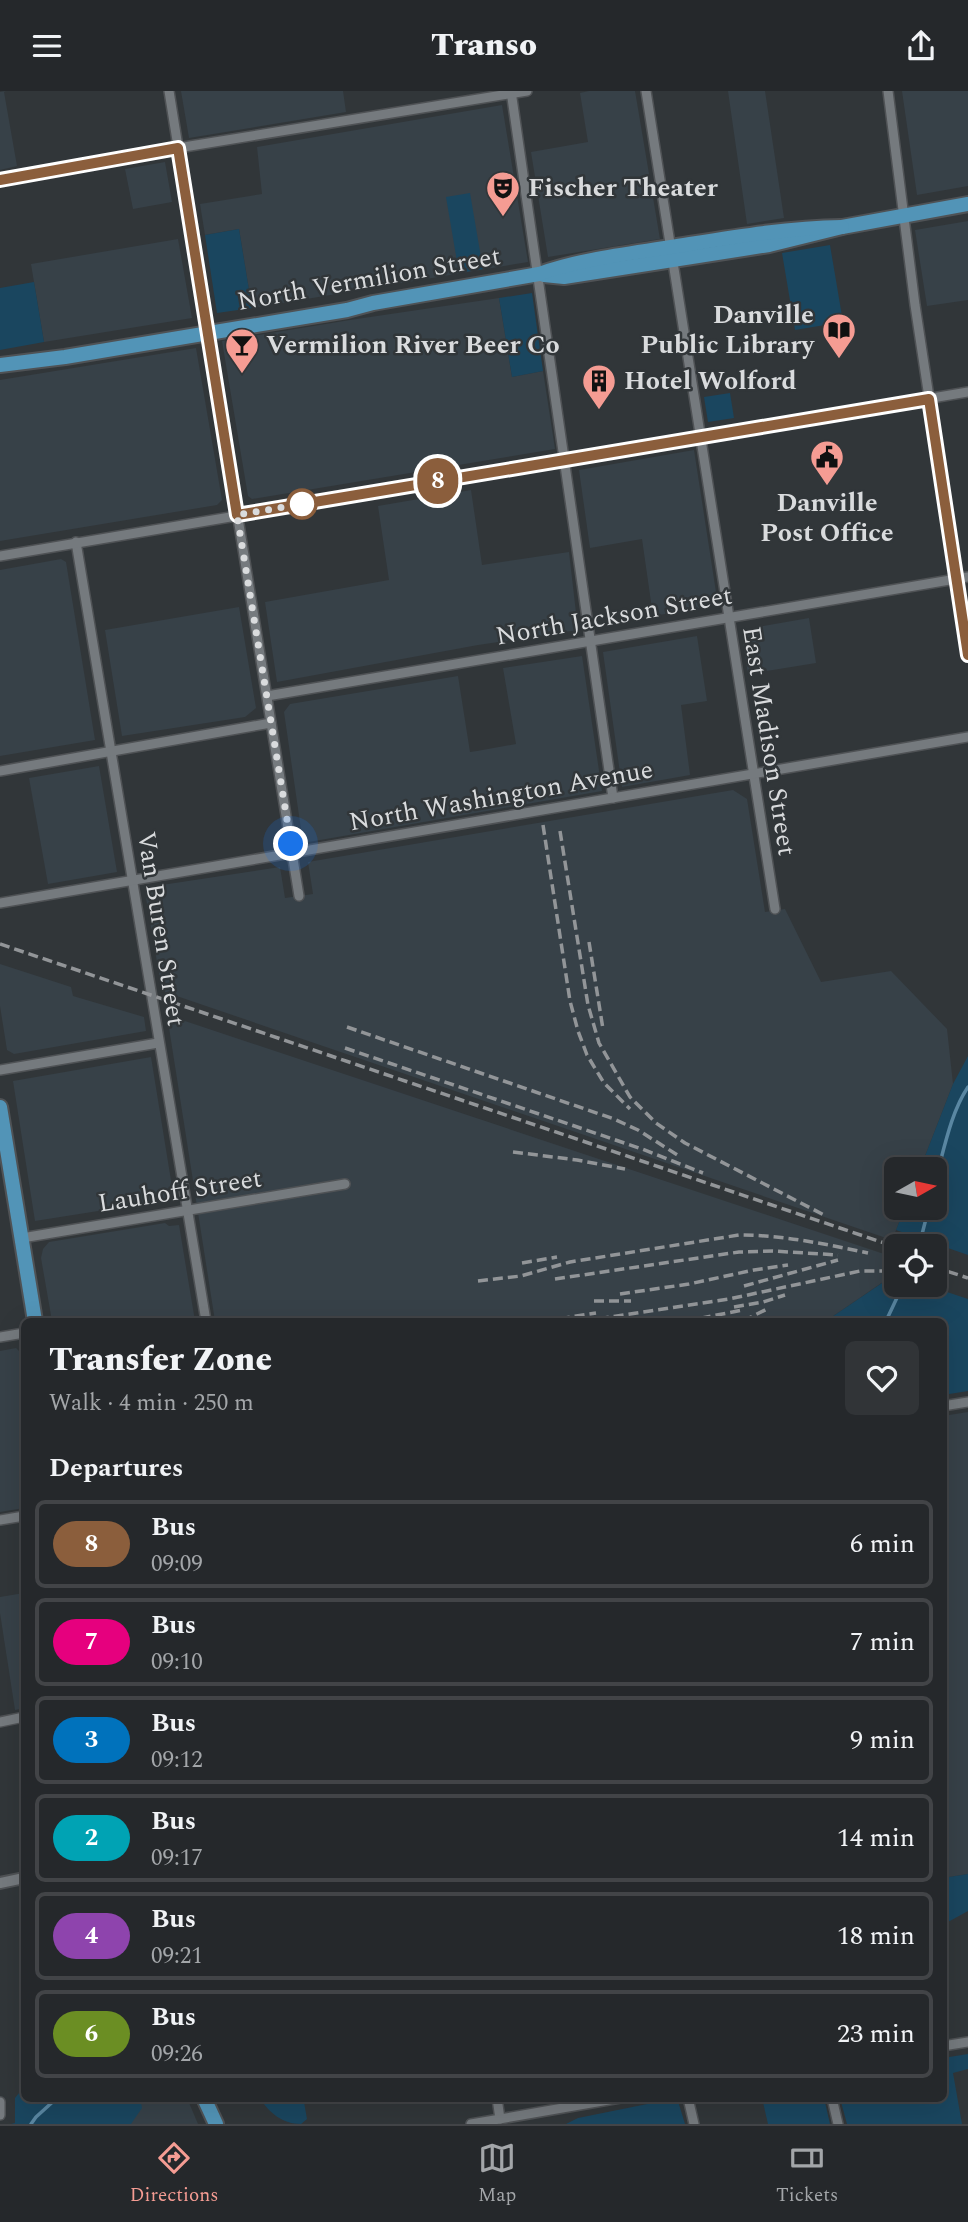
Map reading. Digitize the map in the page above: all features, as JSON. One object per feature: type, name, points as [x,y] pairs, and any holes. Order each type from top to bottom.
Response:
[{"type":"main road","name":"North Vermilion Street","points":[[0,365],[32,359],[65,358],[207,333],[539,274],[565,265],[672,253],[800,227],[842,226],[968,204]]},
{"type":"main road","points":[[0,1107],[35,1318]]},
{"type":"main road","points":[[206,2102],[216,2124]]},
{"type":"street","points":[[169,91],[299,896]]},
{"type":"street","points":[[0,180],[527,91]]},
{"type":"street","name":"East Madison Street","points":[[646,91],[775,909]]},
{"type":"street","points":[[888,91],[929,399],[968,654]]},
{"type":"street","points":[[511,92],[613,798]]},
{"type":"street","points":[[0,556],[968,392]]},
{"type":"street","name":"Van Buren Street","points":[[76,542],[130,879],[205,1318]]},
{"type":"street","name":"North Jackson Street","points":[[267,696],[968,577]]},
{"type":"street","points":[[0,771],[271,723]]},
{"type":"street","name":"North Washington Avenue","points":[[0,903],[968,737]]},
{"type":"street","points":[[0,1070],[158,1043]]},
{"type":"street","name":"Lauhoff Street","points":[[22,1238],[345,1184]]},
{"type":"street","points":[[0,1337],[21,1334]]},
{"type":"street","points":[[947,1405],[968,1402]]},
{"type":"street","points":[[0,1520],[21,1516]]},
{"type":"street","points":[[0,1721],[21,1718]]},
{"type":"street","points":[[0,1882],[21,1878]]},
{"type":"street","points":[[947,2045],[968,2042]]},
{"type":"street","points":[[498,2102],[500,2119]]},
{"type":"street","points":[[471,2124],[597,2102]]},
{"type":"street","points":[[689,2102],[694,2124]]},
{"type":"street","points":[[833,2102],[838,2124]]},
{"type":"shaded area","points":[[6,91],[4,92],[17,166],[0,170],[0,92]]},
{"type":"shaded area","points":[[181,91],[343,91],[346,112],[189,138]]},
{"type":"shaded area","points":[[635,91],[660,239],[548,257],[531,152],[588,142],[580,93]]},
{"type":"shaded area","points":[[728,91],[765,91],[784,218],[747,224]]},
{"type":"shaded area","points":[[902,91],[968,91],[968,186],[917,195]]},
{"type":"shaded area","points":[[502,105],[528,262],[252,308],[239,229],[205,235],[200,204],[262,194],[257,147]]},
{"type":"shaded area","points":[[165,162],[172,202],[133,209],[125,169]]},
{"type":"shaded area","points":[[470,193],[483,269],[459,273],[446,197]]},
{"type":"shaded area","points":[[968,221],[968,300],[927,306],[915,230]]},
{"type":"shaded area","points":[[239,229],[252,308],[217,313],[205,235]]},
{"type":"shaded area","points":[[178,239],[192,318],[44,342],[31,264]]},
{"type":"shaded area","points":[[830,245],[843,322],[795,330],[782,253]]},
{"type":"shaded area","points":[[34,282],[44,342],[0,350],[0,288]]},
{"type":"shaded area","points":[[532,293],[543,371],[512,377],[499,298]]},
{"type":"shaded area","points":[[499,298],[512,377],[543,371],[555,449],[252,499],[248,496],[222,341]]},
{"type":"shaded area","points":[[196,348],[222,500],[217,505],[0,541],[0,380]]},
{"type":"shaded area","points":[[730,393],[734,418],[708,422],[704,397]]},
{"type":"shaded area","points":[[694,450],[718,605],[653,616],[642,539],[590,548],[579,470]]},
{"type":"shaded area","points":[[471,490],[482,565],[569,552],[578,630],[478,645],[277,682],[265,602],[389,580],[378,506]]},
{"type":"shaded area","points":[[61,559],[66,562],[95,740],[0,756],[0,570]]},
{"type":"shaded area","points":[[239,607],[256,708],[245,717],[122,736],[105,630]]},
{"type":"shaded area","points":[[809,618],[816,663],[748,674],[741,630]]},
{"type":"shaded area","points":[[697,636],[707,701],[681,705],[690,775],[622,787],[603,652]]},
{"type":"shaded area","points":[[582,656],[602,791],[303,843],[284,712],[290,704],[458,676],[470,752],[477,751],[516,744],[503,668]]},
{"type":"shaded area","points":[[99,766],[117,872],[48,884],[29,778]]},
{"type":"shaded area","points":[[733,790],[747,799],[765,912],[785,909],[821,982],[891,971],[947,1029],[953,1084],[925,1157],[884,1157],[884,1220],[900,1220],[894,1234],[884,1234],[884,1237],[162,991],[146,898],[155,886],[280,867],[285,898],[313,894],[308,862]]},
{"type":"shaded area","points":[[0,964],[71,987],[73,996],[144,1017],[146,1031],[14,1054],[7,1050],[0,1006]]},
{"type":"shaded area","points":[[167,1015],[884,1254],[884,1281],[830,1318],[215,1318]]},
{"type":"shaded area","points":[[968,1056],[968,1255],[947,1248],[947,1234],[908,1234],[896,1230],[900,1220],[947,1220],[947,1157],[925,1157],[953,1084]]},
{"type":"shaded area","points":[[151,1057],[174,1199],[35,1221],[13,1081]]},
{"type":"shaded area","points":[[165,1223],[169,1226],[179,1225],[194,1318],[51,1318],[41,1258],[43,1249],[49,1242]]},
{"type":"shaded area","points":[[884,1282],[884,1297],[947,1297],[947,1292],[968,1299],[968,1391],[947,1394],[947,1318],[830,1318]]},
{"type":"shaded area","points":[[16,1348],[21,1353],[21,1508],[0,1512],[0,1351]]},
{"type":"shaded area","points":[[968,1412],[968,1874],[947,1877],[947,1415]]},
{"type":"shaded area","points":[[21,1594],[21,1709],[15,1710],[0,1613],[0,1597]]},
{"type":"shaded area","points":[[968,1874],[968,1911],[948,1922],[947,1936],[947,1877]]},
{"type":"shaded area","points":[[968,2054],[968,2069],[953,2073],[962,2124],[847,2124],[841,2102],[947,2102],[947,2057]]},
{"type":"shaded area","points":[[21,2091],[21,2102],[141,2102],[142,2108],[131,2124],[11,2124],[15,2123],[15,2098]]},
{"type":"shaded area","points":[[121,2102],[189,2102],[198,2124],[124,2124]]},
{"type":"shaded area","points":[[263,2102],[304,2102],[307,2119],[301,2124],[282,2120]]},
{"type":"shaded area","points":[[657,2102],[678,2102],[685,2124],[566,2124],[578,2118]]},
{"type":"shaded area","points":[[763,2102],[825,2102],[830,2124],[768,2124]]},
{"type":"waterway","points":[[942,1157],[952,1122],[968,1087]]},
{"type":"waterway","points":[[922,1234],[926,1220]]},
{"type":"waterway","points":[[887,1318],[897,1297]]},
{"type":"waterway","points":[[31,2124],[53,2102]]},
{"type":"railway","points":[[543,825],[570,1001],[578,1031],[587,1055],[604,1083],[630,1109]]},
{"type":"railway","points":[[560,831],[588,1005],[599,1043],[630,1097],[656,1123],[685,1143],[826,1216]]},
{"type":"railway","points":[[589,942],[603,1029]]},
{"type":"railway","points":[[0,944],[884,1243]]},
{"type":"railway","points":[[347,1027],[614,1119],[638,1130],[679,1156]]},
{"type":"railway","points":[[345,1048],[642,1149],[703,1173]]},
{"type":"railway","points":[[513,1152],[625,1169]]},
{"type":"railway","points":[[478,1281],[521,1276],[570,1262],[739,1235],[788,1238],[868,1253]]},
{"type":"railway","points":[[555,1279],[739,1252],[838,1255]]},
{"type":"railway","points":[[522,1263],[557,1257]]},
{"type":"railway","points":[[744,1286],[838,1260]]},
{"type":"railway","points":[[620,1294],[788,1265]]},
{"type":"railway","points":[[604,1318],[729,1299],[860,1271],[884,1271]]},
{"type":"railway","points":[[947,1271],[968,1278]]},
{"type":"railway","points":[[734,1307],[785,1295]]},
{"type":"railway","points":[[594,1301],[631,1301]]},
{"type":"railway","points":[[749,1318],[769,1308]]},
{"type":"railway","points":[[702,1318],[743,1310]]},
{"type":"railway","points":[[564,1318],[596,1313]]},
{"type":"bus line","name":"8","points":[[0,180],[178,148],[237,515],[929,399],[968,655]]},
{"type":"place","name":"Fischer Theater","points":[[503,218]]},
{"type":"place","name":"Danville Public Library","points":[[839,360]]},
{"type":"place","name":"Vermilion River Beer Co","points":[[242,375]]},
{"type":"place","name":"Hotel Wolford","points":[[599,411]]},
{"type":"place","name":"Danville Post Office","points":[[827,487]]},
{"type":"route","points":[[291,844],[237,515],[302,504]]}]
